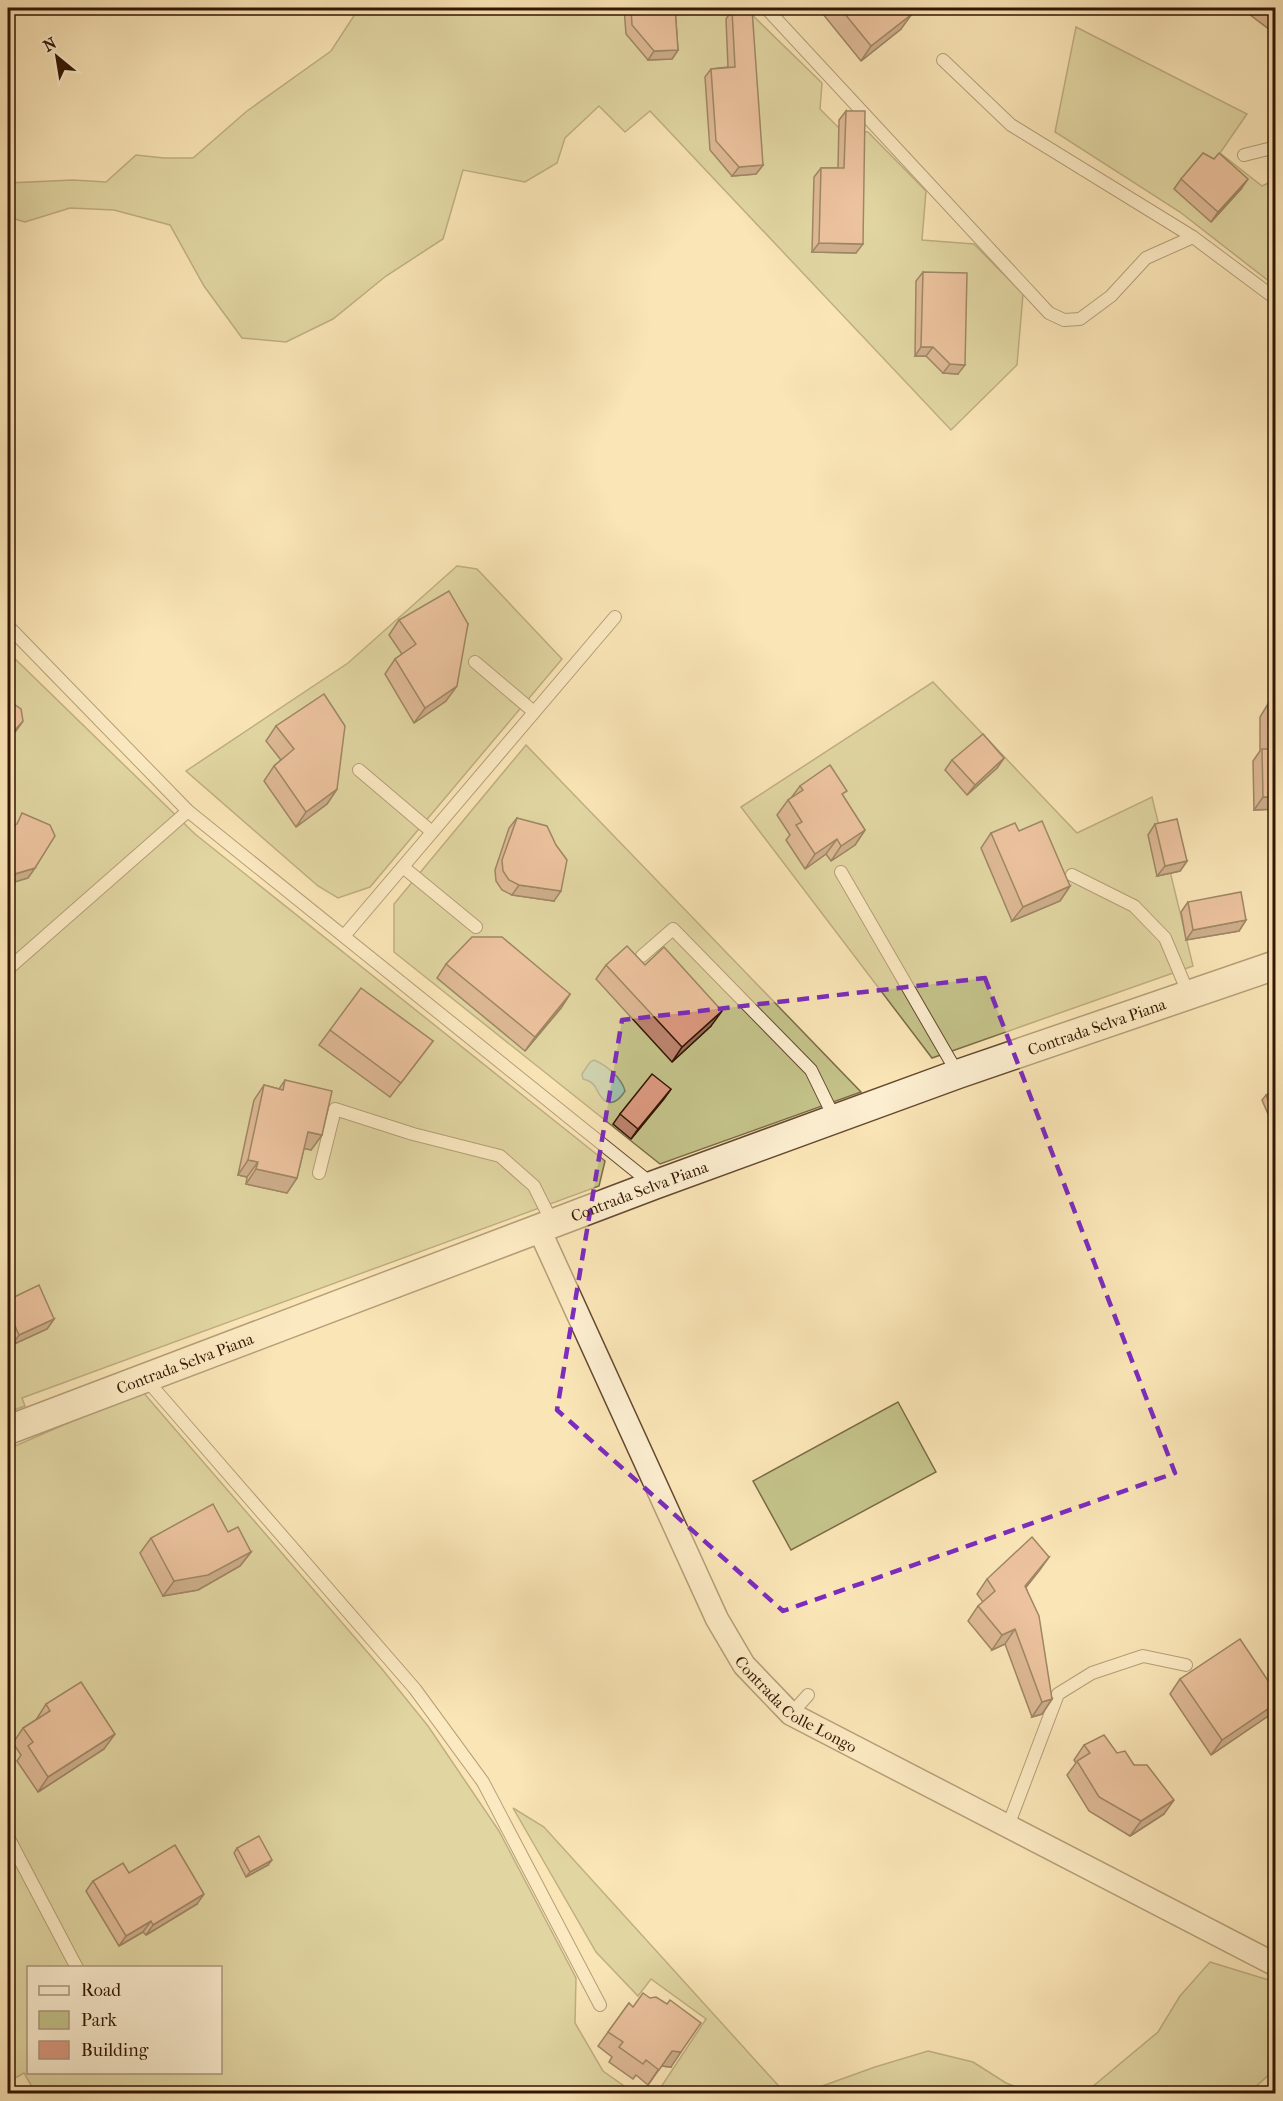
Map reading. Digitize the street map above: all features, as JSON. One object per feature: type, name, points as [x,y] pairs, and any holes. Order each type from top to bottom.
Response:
[{"type":"street","name":"Contrada Selva Piana","points":[[8,1430],[654,1185],[958,1074],[1275,965]]},
{"type":"street","name":"Contrada Colle Longo","points":[[546,1226],[717,1619],[744,1665],[791,1714],[1275,1965]]},
{"type":"lane","points":[[766,8],[1048,313],[1064,320],[1080,319],[1111,296],[1146,258],[1193,237]]},
{"type":"lane","points":[[943,60],[1011,125],[1193,237],[1275,299]]},
{"type":"lane","points":[[1244,154],[1268,149],[1275,153]]},
{"type":"lane","points":[[344,936],[615,618]]},
{"type":"lane","points":[[8,626],[188,811],[654,1185]]},
{"type":"lane","points":[[475,662],[534,712]]},
{"type":"lane","points":[[358,770],[432,832]]},
{"type":"lane","points":[[8,969],[188,811]]},
{"type":"lane","points":[[403,867],[476,927]]},
{"type":"lane","points":[[842,872],[958,1074]]},
{"type":"lane","points":[[1072,875],[1134,906],[1165,938],[1189,995]]},
{"type":"lane","points":[[642,956],[673,929],[811,1070],[835,1119]]},
{"type":"lane","points":[[319,1173],[334,1109],[414,1134],[500,1156],[534,1186],[546,1226]]},
{"type":"lane","points":[[144,1377],[415,1689],[483,1782],[600,2005]]},
{"type":"lane","points":[[1008,1826],[1058,1694],[1092,1673],[1143,1656],[1186,1665]]},
{"type":"lane","points":[[791,1714],[808,1695]]},
{"type":"lane","points":[[8,1837],[76,1966]]},
{"type":"highlighted area","points":[[985,978],[1175,1473],[783,1611],[557,1410],[622,1020]]},
{"type":"green space","points":[[359,8],[735,8],[737,14],[746,9],[822,83],[820,109],[842,131],[868,132],[926,191],[922,240],[974,244],[1023,294],[1017,365],[951,430],[650,111],[625,132],[599,106],[565,138],[557,163],[525,182],[463,170],[443,239],[386,276],[333,319],[286,342],[242,338],[204,286],[170,225],[114,210],[70,208],[25,222],[8,217],[8,183],[73,180],[106,182],[136,155],[193,158],[247,111],[331,51]]},
{"type":"green space","points":[[1076,27],[1247,114],[1220,153],[1262,186],[1275,180],[1275,286],[1180,212],[1055,132]]},
{"type":"green space","points":[[457,566],[477,569],[562,659],[370,887],[338,898],[318,886],[186,771],[348,663]]},
{"type":"green space","points":[[8,652],[195,834],[605,1161],[599,1186],[22,1398],[25,1406],[8,1412]]},
{"type":"green space","points":[[933,682],[1077,833],[1152,797],[1193,966],[932,1058],[741,807]]},
{"type":"green space","points":[[526,745],[861,1092],[660,1164],[394,952],[394,904]]},
{"type":"green space","points":[[142,1391],[382,1669],[428,1726],[499,1831],[576,1978],[575,2023],[603,2071],[634,2093],[36,2094],[24,2073],[8,2082],[8,1449]]},
{"type":"green space","points":[[898,1402],[936,1472],[791,1550],[753,1481]]},
{"type":"green space","points":[[513,1808],[544,1827],[785,2093],[657,2093],[706,2019],[651,1979],[638,1996],[596,1952]]},
{"type":"green space","points":[[1210,1962],[1275,1982],[1276,2068],[1249,2093],[1085,2093],[1158,2032],[1180,1996]]},
{"type":"green space","points":[[928,2051],[973,2062],[1006,2083],[1032,2093],[809,2093],[814,2089],[875,2067]]},
{"type":"shaded area","points":[[594,1060],[613,1072],[621,1081],[625,1091],[615,1101],[605,1101],[593,1084],[583,1079],[582,1074]]},
{"type":"building","points":[[631,8],[675,8],[678,50],[654,51],[632,25]]},
{"type":"building","points":[[840,8],[907,8],[912,14],[871,46]]},
{"type":"building","points":[[752,9],[763,165],[739,167],[716,141],[711,69],[735,67],[732,10]]},
{"type":"building","points":[[846,111],[865,111],[863,244],[819,243],[821,168],[844,168]]},
{"type":"building","points":[[1203,153],[1214,159],[1219,153],[1248,179],[1218,212],[1181,179]]},
{"type":"building","points":[[923,272],[967,273],[965,365],[950,364],[933,347],[921,347]]},
{"type":"building","points":[[449,591],[468,624],[457,686],[425,708],[395,659],[416,644],[399,620]]},
{"type":"building","points":[[324,694],[345,726],[337,789],[306,812],[274,766],[294,749],[276,726]]},
{"type":"building","points":[[8,700],[21,709],[23,721],[8,738]]},
{"type":"building","points":[[1268,704],[1275,704],[1275,797],[1263,797],[1262,749],[1269,749]]},
{"type":"building","points":[[983,734],[1004,758],[975,785],[952,760]]},
{"type":"building","points":[[830,765],[847,791],[842,794],[865,830],[841,846],[837,839],[815,854],[796,825],[802,822],[788,800],[803,790],[800,786]]},
{"type":"building","points":[[22,813],[50,825],[55,836],[35,868],[8,876],[8,827],[17,824]]},
{"type":"building","points":[[517,818],[547,826],[556,845],[567,860],[561,891],[519,885],[509,880],[503,871],[502,860]]},
{"type":"building","points":[[1177,819],[1187,861],[1165,866],[1155,824]]},
{"type":"building","points":[[1042,821],[1070,886],[1023,907],[991,833],[1015,823],[1019,831]]},
{"type":"building","points":[[1241,892],[1246,920],[1193,930],[1188,902]]},
{"type":"building","points":[[472,937],[502,937],[570,994],[535,1037],[446,964]]},
{"type":"building","points":[[627,946],[645,965],[664,947],[722,1011],[682,1047],[606,965]]},
{"type":"building","points":[[361,988],[433,1041],[401,1083],[330,1030]]},
{"type":"building","points":[[652,1074],[671,1089],[638,1129],[620,1114]]},
{"type":"building","points":[[285,1080],[332,1091],[322,1135],[308,1132],[297,1178],[256,1169],[258,1162],[248,1160],[264,1085],[283,1090]]},
{"type":"building","points":[[1275,1091],[1275,1115],[1274,1116],[1266,1095]]},
{"type":"building","points":[[39,1285],[54,1319],[19,1335],[8,1310],[8,1300]]},
{"type":"building","points":[[213,1504],[228,1532],[238,1527],[251,1552],[208,1575],[174,1581],[151,1538]]},
{"type":"building","points":[[1032,1537],[1049,1557],[1025,1586],[1039,1616],[1052,1699],[1042,1702],[1015,1629],[1002,1635],[978,1606],[995,1591],[987,1579]]},
{"type":"building","points":[[1240,1639],[1275,1691],[1275,1704],[1222,1740],[1180,1679]]},
{"type":"building","points":[[81,1682],[115,1734],[48,1777],[28,1746],[33,1742],[23,1728],[50,1711],[46,1704]]},
{"type":"building","points":[[1104,1735],[1117,1753],[1125,1751],[1134,1765],[1147,1765],[1174,1800],[1141,1821],[1099,1797],[1077,1761],[1090,1753],[1084,1745]]},
{"type":"building","points":[[259,1836],[272,1860],[250,1872],[237,1848]]},
{"type":"building","points":[[175,1845],[204,1894],[153,1925],[151,1921],[126,1936],[93,1881],[123,1863],[129,1873]]},
{"type":"building","points":[[643,1993],[667,2004],[670,2000],[701,2023],[681,2052],[672,2051],[659,2070],[646,2060],[643,2064],[619,2047],[623,2042],[608,2032],[629,2003],[633,2007]]}]
